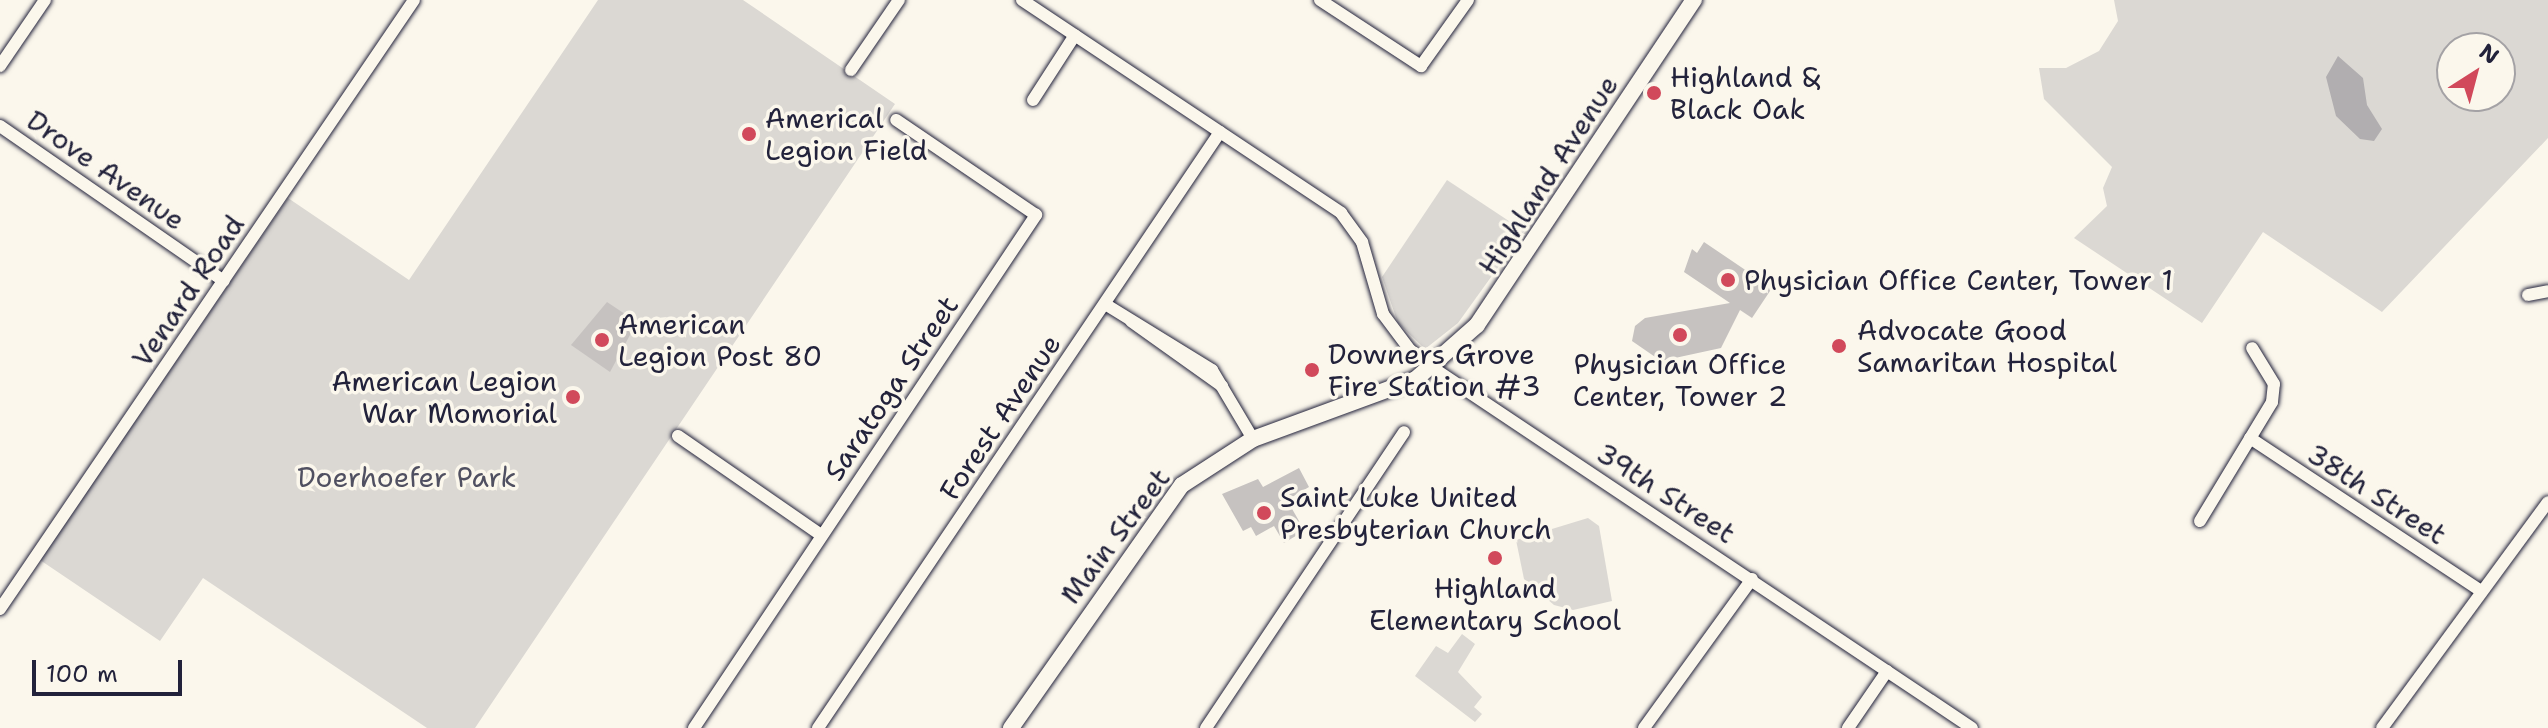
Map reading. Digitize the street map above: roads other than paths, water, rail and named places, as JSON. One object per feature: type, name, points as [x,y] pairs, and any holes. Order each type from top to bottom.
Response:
[{"type":"main road","name":"Highland Avenue","points":[[1433,368],[1499,297],[1694,0]]},
{"type":"main road","name":"Main Street","points":[[1011,728],[1169,498],[1212,462],[1253,439],[1385,395],[1433,368]]},
{"type":"street","points":[[0,66],[45,0]]},
{"type":"street","name":"Venard Road","points":[[0,609],[414,0]]},
{"type":"street","points":[[851,70],[899,0]]},
{"type":"street","name":"39th Street","points":[[1022,0],[1220,132],[1352,225],[1383,314],[1410,350],[1433,368],[1972,728]]},
{"type":"street","points":[[1320,0],[1421,66],[1468,0]]},
{"type":"street","points":[[1033,100],[1075,35]]},
{"type":"street","name":"Saratoga Street","points":[[694,728],[1036,215],[896,120]]},
{"type":"street","name":"Drove Avenue","points":[[0,126],[224,281]]},
{"type":"street","name":"Forest Avenue","points":[[818,728],[1220,132]]},
{"type":"street","points":[[2528,295],[2548,291]]},
{"type":"street","points":[[1105,304],[1185,352],[1225,385],[1253,439]]},
{"type":"street","points":[[2200,521],[2275,392],[2252,348]]},
{"type":"street","points":[[1206,728],[1404,432]]},
{"type":"street","points":[[678,436],[821,535]]},
{"type":"street","name":"38th Street","points":[[2250,438],[2478,589]]},
{"type":"street","points":[[2382,728],[2478,589],[2548,502]]},
{"type":"street","points":[[1644,728],[1752,579]]},
{"type":"street","points":[[1848,728],[1887,671]]},
{"type":"place","name":"Highland & Black Oak","points":[[1654,93]]},
{"type":"place","name":"Americal Legion Field","points":[[749,134]]},
{"type":"place","name":"Physician Office Center, Tower 1","points":[[1728,280]]},
{"type":"place","name":"Physician Office Center, Tower 2","points":[[1680,335]]},
{"type":"place","name":"American Legion Post 80","points":[[602,340]]},
{"type":"place","name":"Advocate Good Samaritan Hospital","points":[[1839,346]]},
{"type":"place","name":"Downers Grove Fire Station #3","points":[[1312,370]]},
{"type":"place","name":"American Legion War Momorial","points":[[573,397]]},
{"type":"place","name":"Saint Luke United Presbyterian Church","points":[[1264,513]]},
{"type":"place","name":"Highland Elementary School","points":[[1495,558]]},
{"type":"park label","name":"Doerhoefer Park","points":[[407,477]]}]
